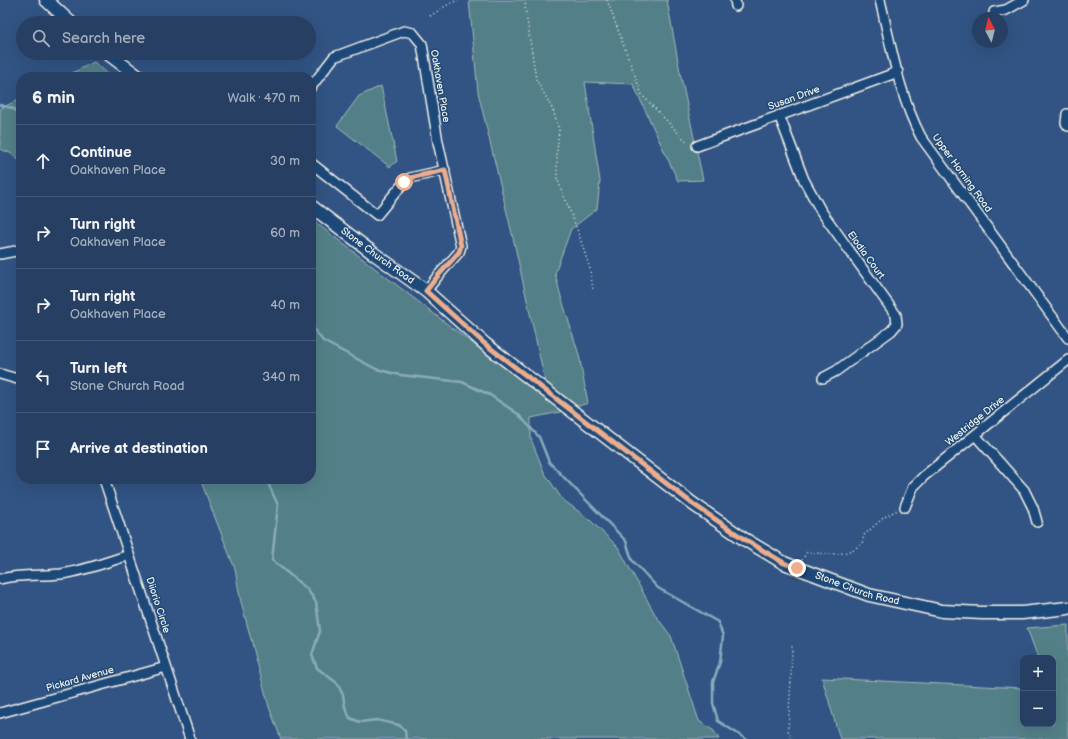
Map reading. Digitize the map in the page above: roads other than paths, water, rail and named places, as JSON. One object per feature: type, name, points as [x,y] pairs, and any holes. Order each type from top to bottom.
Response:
[{"type":"main road","points":[[46,0],[63,16]]},
{"type":"main road","points":[[116,60],[132,72]]},
{"type":"main road","name":"Stone Church Road","points":[[316,210],[426,291],[485,344],[693,504],[744,539],[784,563],[869,595],[942,611],[1022,613],[1068,608]]},
{"type":"street","name":"Upper Horning Road","points":[[880,0],[909,111],[921,137],[1068,338]]},
{"type":"street","points":[[994,12],[1006,10],[1024,0]]},
{"type":"street","name":"Oakhaven Place","points":[[316,80],[334,57],[404,31],[413,34],[422,44],[438,142],[461,246],[459,252],[426,291]]},
{"type":"street","name":"Susan Drive","points":[[697,146],[898,72]]},
{"type":"street","points":[[1068,114],[1066,123],[1068,126]]},
{"type":"street","name":"Elodia Court","points":[[779,115],[804,180],[821,210],[896,315],[897,324],[891,331],[836,371],[823,378]]},
{"type":"street","points":[[316,167],[377,215],[406,180],[445,170]]},
{"type":"street","points":[[0,254],[16,251]]},
{"type":"street","name":"Westridge Drive","points":[[905,506],[913,487],[924,476],[1068,360]]},
{"type":"street","points":[[0,374],[16,379]]},
{"type":"street","points":[[975,435],[1024,490],[1038,522]]},
{"type":"street","name":"Diiorio Circle","points":[[106,484],[190,739]]},
{"type":"street","points":[[0,579],[15,576],[74,572],[129,554]]},
{"type":"street","name":"Pickard Avenue","points":[[0,713],[166,667]]},
{"type":"waterway","points":[[0,105],[16,111]]},
{"type":"waterway","points":[[316,332],[323,341],[376,369],[400,375],[462,382],[490,395],[518,414],[539,437],[549,462],[626,541],[632,560],[658,588],[718,622],[723,636],[720,662],[713,682],[713,703],[718,721],[746,739]]},
{"type":"waterway","points":[[268,484],[278,505],[272,560],[307,589],[316,602],[320,631],[312,655],[317,668],[337,683],[343,695],[345,707],[350,718],[360,722],[377,720],[399,725],[405,731],[406,739]]}]
